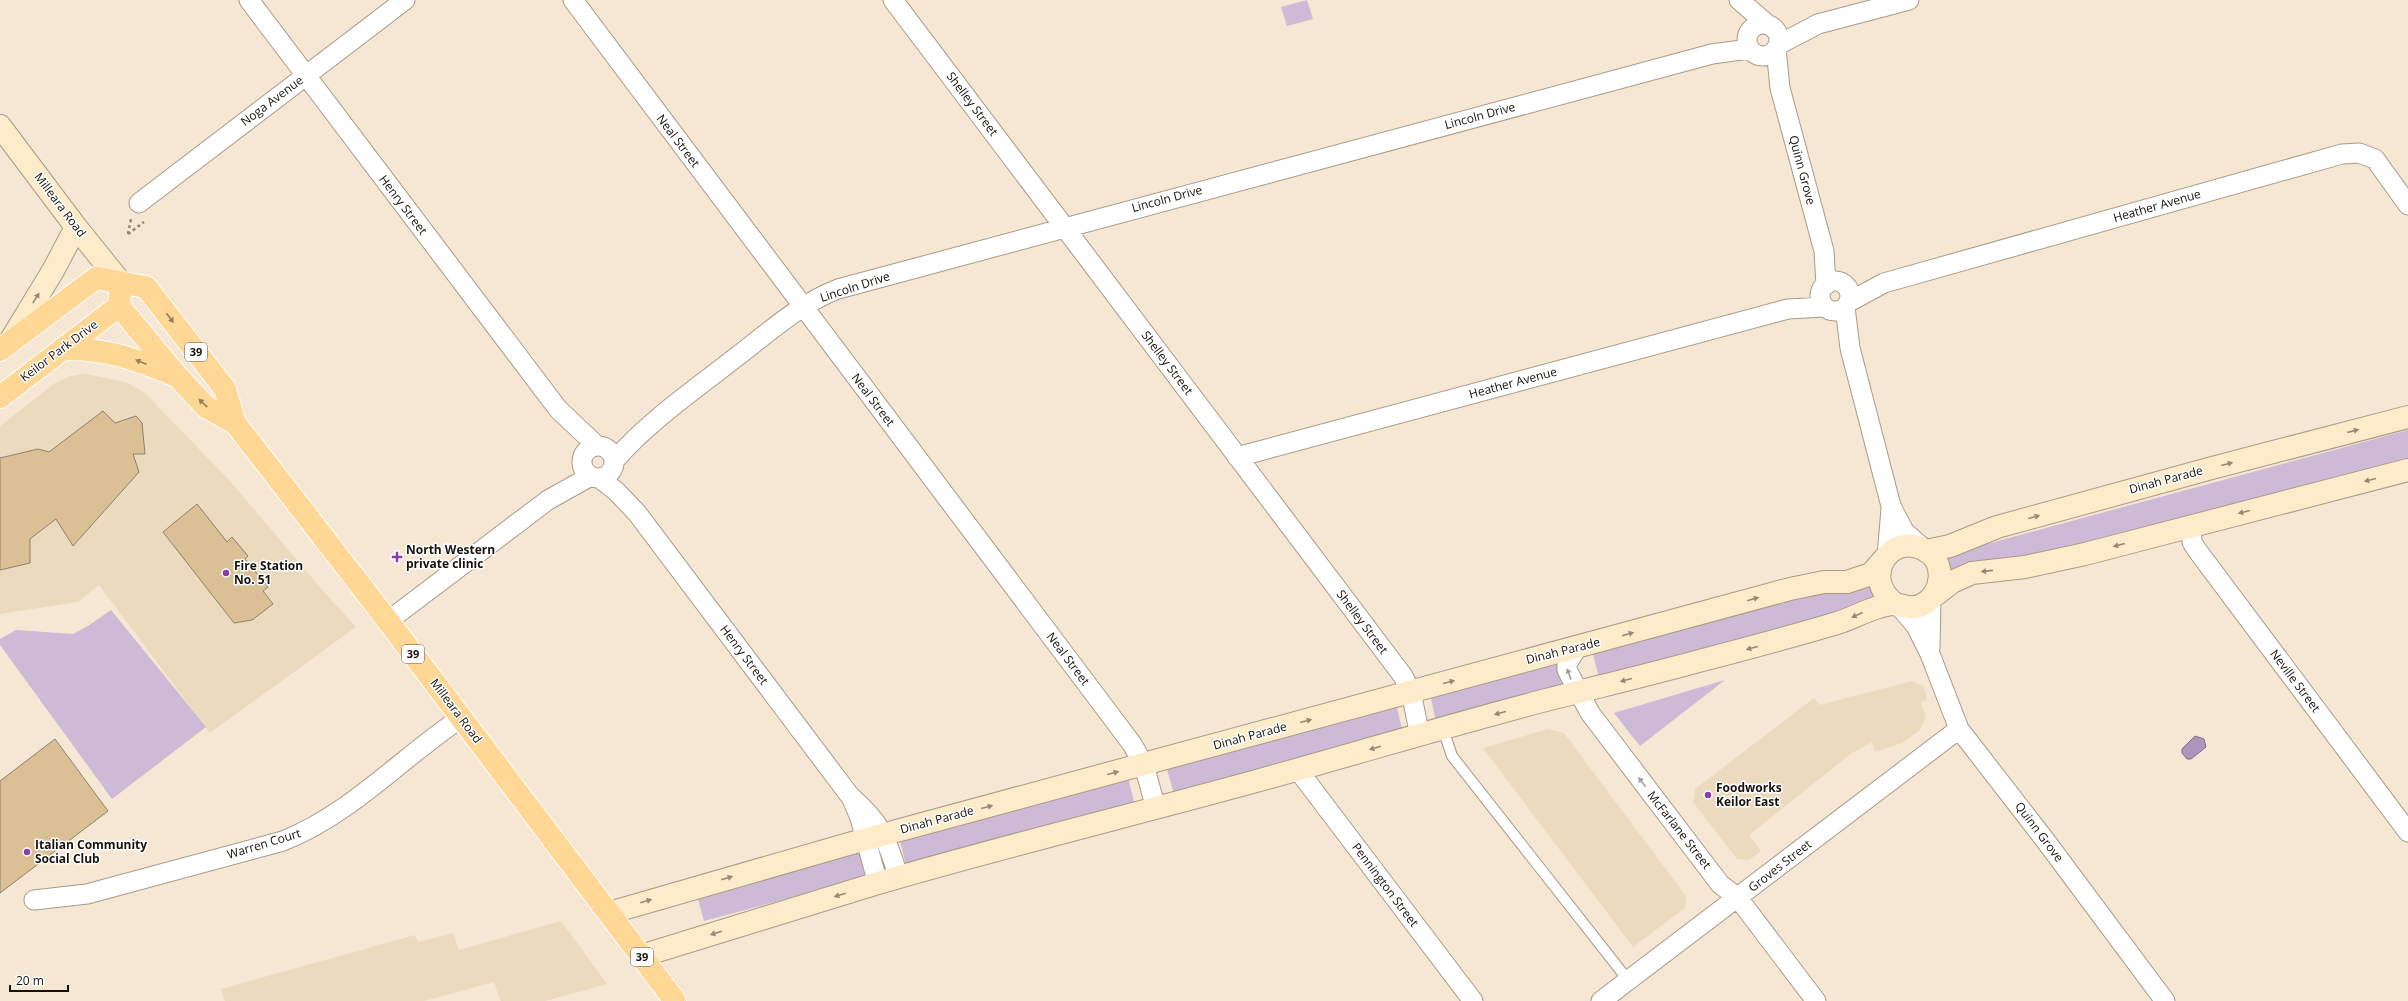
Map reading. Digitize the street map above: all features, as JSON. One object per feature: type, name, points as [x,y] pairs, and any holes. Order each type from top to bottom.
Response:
[{"type":"main road","name":"39","points":[[4,346],[96,278],[121,283]]},
{"type":"main road","points":[[119,306],[121,283]]},
{"type":"main road","name":"Milleara Road","points":[[121,283],[146,287],[225,389],[235,424]]},
{"type":"main road","name":"Milleara Road","points":[[119,306],[177,376],[206,407],[235,424],[388,621],[675,1001]]},
{"type":"main road","name":"Keilor Park Drive","points":[[0,397],[119,306]]},
{"type":"main road","name":"39","points":[[62,349],[79,348],[117,354],[177,376]]},
{"type":"street","name":"Henry Street","points":[[249,0],[558,409],[593,461],[616,491],[637,513]]},
{"type":"street","name":"Noga Avenue","points":[[139,203],[405,0]]},
{"type":"street","name":"Neal Street","points":[[573,0],[1132,744],[1144,765],[1156,808]]},
{"type":"street","name":"Shelley Street","points":[[896,0],[1064,227],[1403,676],[1411,692],[1420,736]]},
{"type":"street","name":"Quinn Grove","points":[[1739,0],[1769,25]]},
{"type":"street","name":"Quinn Grove","points":[[1739,0],[1780,88],[1891,506],[1904,531],[1925,550]]},
{"type":"street","name":"Lincoln Drive","points":[[614,464],[630,442],[656,419],[803,306],[838,289],[1712,54],[1760,44],[1818,24],[1909,0]]},
{"type":"street","name":"Lincoln Drive","points":[[1760,44],[1756,25],[1818,24]]},
{"type":"street","name":"Milleara Road","points":[[0,126],[76,228],[121,283]]},
{"type":"street","name":"Heather Avenue","points":[[1238,457],[1884,283],[2342,154],[2359,153],[2375,159],[2408,205]]},
{"type":"street","points":[[4,346],[54,269],[76,228]]},
{"type":"street","name":"Dinah Parade","points":[[1925,550],[1950,546],[1997,527],[2408,417]]},
{"type":"street","name":"Lincoln Drive","points":[[388,621],[548,500],[593,461],[626,437],[656,419]]},
{"type":"street","name":"Henry Street","points":[[593,461],[611,452],[621,486],[637,513],[850,796],[860,818],[874,837],[899,878]]},
{"type":"street","points":[[641,956],[899,878],[1298,770],[1443,729],[1790,638],[1846,621],[1875,608],[1896,605],[1916,608],[1952,582],[1972,573],[2033,566],[2408,470]]},
{"type":"street","name":"Quinn Grove","points":[[1886,556],[1890,536],[1891,506]]},
{"type":"street","name":"Neville Street","points":[[2191,526],[2192,542],[2197,550],[2408,832]]},
{"type":"street","points":[[1896,605],[1883,593],[1878,578],[1880,567],[1886,556],[1904,546],[1925,550],[1933,556],[1938,565],[1940,576],[1939,586],[1932,597]]},
{"type":"street","name":"Dinah Parade","points":[[609,913],[874,837],[1576,649],[1790,589],[1824,582],[1847,582],[1871,574],[1886,556]]},
{"type":"street","name":"Quinn Grove","points":[[1930,654],[1932,597]]},
{"type":"street","name":"Quinn Grove","points":[[1896,605],[1916,626],[1930,654],[1958,729],[2045,840],[2165,1001]]},
{"type":"street","name":"McFarlane Street","points":[[1576,649],[1567,664],[1567,670],[1577,693],[1590,713],[1720,884],[1738,898],[1816,1001]]},
{"type":"street","name":"Warren Court","points":[[34,900],[87,894],[283,841],[305,832],[349,804],[461,718]]},
{"type":"street","name":"Groves Street","points":[[1601,1001],[1958,729]]},
{"type":"street","name":"Pennington Street","points":[[1298,770],[1473,1001]]},
{"type":"street","name":"Henry Street","points":[[874,837],[878,884]]},
{"type":"lane","points":[[1443,729],[1452,756],[1628,980]]},
{"type":"shaded area","points":[[1307,0],[1313,19],[1287,26],[1281,7]]},
{"type":"shaded area","points":[[86,374],[125,382],[144,392],[229,480],[325,593],[356,627],[210,733],[99,585],[78,602],[0,614],[0,426],[55,383],[71,376]]},
{"type":"shaded area","points":[[2408,430],[2408,461],[1948,576],[1946,555]]},
{"type":"shaded area","points":[[1873,582],[1878,599],[1855,610],[1599,678],[1592,650],[1765,604]]},
{"type":"shaded area","points":[[111,610],[206,727],[112,799],[0,645],[0,639],[16,630],[73,634],[88,626]]},
{"type":"shaded area","points":[[1558,661],[1566,690],[1436,722],[1430,693]]},
{"type":"shaded area","points":[[1725,680],[1640,746],[1614,713]]},
{"type":"shaded area","points":[[1912,681],[1924,687],[1927,700],[1921,702],[1926,717],[1920,730],[1902,743],[1875,752],[1872,742],[1852,753],[1749,835],[1761,851],[1749,860],[1737,859],[1693,802],[1695,789],[1814,698],[1820,705]]},
{"type":"shaded area","points":[[1396,705],[1403,732],[1174,794],[1166,766]]},
{"type":"shaded area","points":[[1548,729],[1564,733],[1686,896],[1685,908],[1633,947],[1483,748]]},
{"type":"shaded area","points":[[2195,736],[2204,739],[2206,747],[2191,759],[2187,759],[2182,753],[2182,749]]},
{"type":"shaded area","points":[[1128,777],[1135,806],[906,865],[899,837]]},
{"type":"shaded area","points":[[858,848],[866,878],[704,921],[696,892]]},
{"type":"shaded area","points":[[561,921],[607,984],[545,1001],[501,1001],[494,982],[424,1001],[225,1001],[221,989],[415,935],[418,942],[453,933],[459,950]]},
{"type":"building","points":[[103,411],[115,423],[136,416],[142,423],[145,454],[133,454],[139,472],[73,546],[56,519],[30,539],[30,563],[0,570],[0,458],[38,449],[49,452]]},
{"type":"building","name":"Fire Station No. 51","points":[[197,504],[227,542],[232,537],[248,556],[245,559],[268,587],[263,591],[273,604],[252,620],[234,623],[163,532]]},
{"type":"building","name":"Italian Community Social Club","points":[[55,739],[108,811],[0,893],[0,781]]},
{"type":"place","name":"North Western private clinic","points":[[397,557]]},
{"type":"place","name":"Fire Station No. 51","points":[[226,573]]},
{"type":"place","name":"Foodworks Keilor East","points":[[1708,795]]},
{"type":"place","name":"Italian Community Social Club","points":[[27,852]]}]
